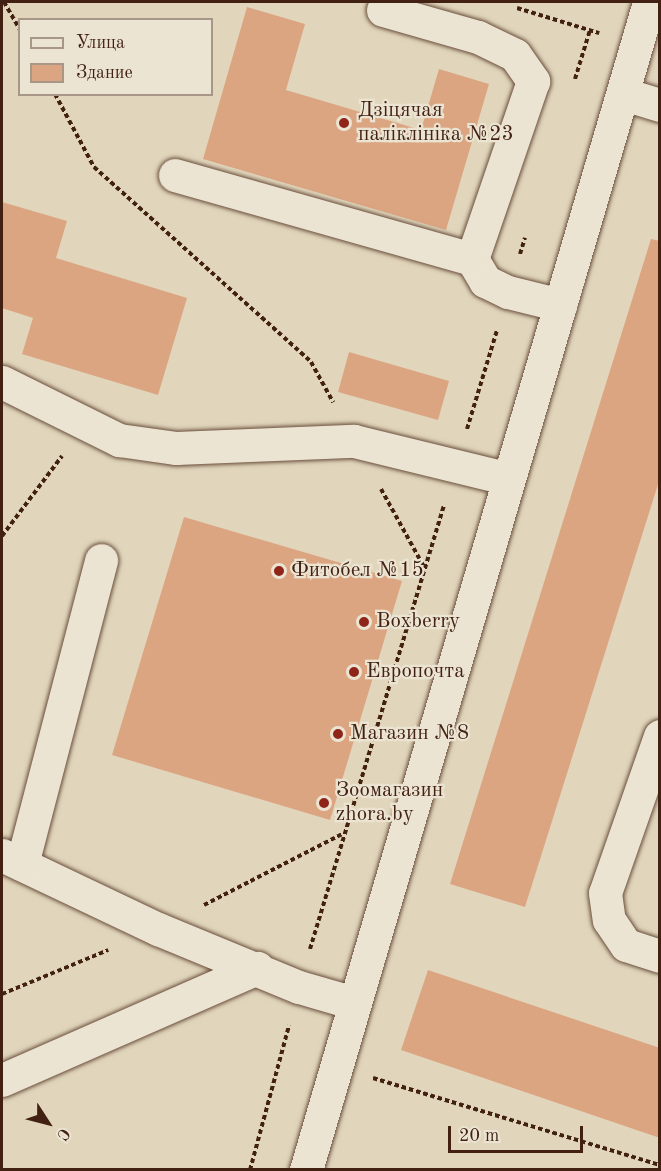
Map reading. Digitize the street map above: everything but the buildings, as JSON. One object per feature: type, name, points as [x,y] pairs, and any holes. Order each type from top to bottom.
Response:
[{"type":"lane","points":[[306,1170],[506,478],[624,94],[649,2]]},
{"type":"lane","points":[[383,10],[478,37],[515,55],[533,81],[471,260]]},
{"type":"lane","points":[[624,94],[660,105]]},
{"type":"lane","points":[[175,175],[471,260],[485,281],[508,292],[560,305]]},
{"type":"lane","points":[[2,382],[84,426],[119,440],[177,447],[354,441],[506,478]]},
{"type":"lane","points":[[101,560],[12,860],[159,929],[299,987],[354,1002]]},
{"type":"lane","points":[[660,735],[605,893],[609,920],[626,945],[660,956]]},
{"type":"lane","points":[[2,1080],[257,968]]},
{"type":"path","points":[[4,2],[18,26]]},
{"type":"path","points":[[504,5],[637,45]]},
{"type":"path","points":[[572,87],[590,30]]},
{"type":"path","points":[[55,96],[94,167],[311,362],[425,568]]},
{"type":"path","points":[[250,1170],[299,987],[526,235]]},
{"type":"path","points":[[2,536],[84,426]]},
{"type":"path","points":[[335,1067],[660,1165]]},
{"type":"place","name":"Дзіцячая паліклініка №23","points":[[344,123]]},
{"type":"place","name":"Фитобел №15","points":[[279,571]]},
{"type":"place","name":"Boxberry","points":[[364,622]]},
{"type":"place","name":"Европочта","points":[[354,672]]},
{"type":"place","name":"Магазин №8","points":[[338,734]]},
{"type":"place","name":"Зоомагазин zhora.by","points":[[324,803]]}]
